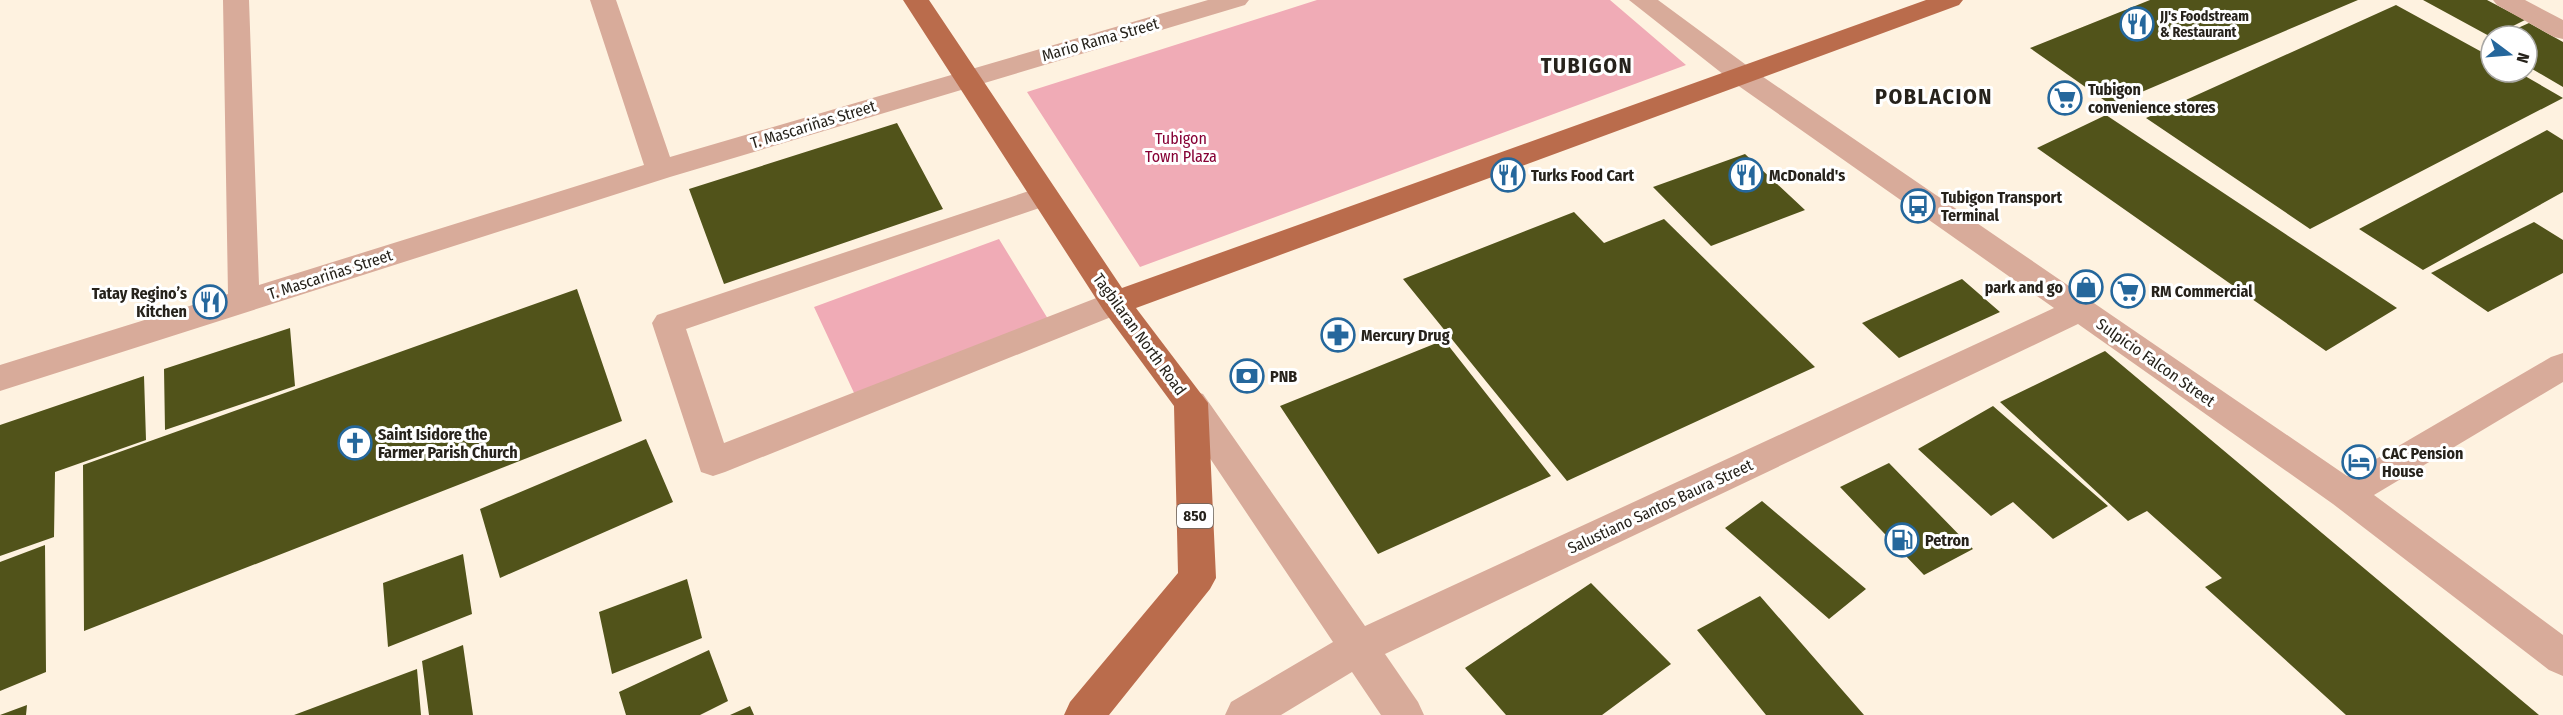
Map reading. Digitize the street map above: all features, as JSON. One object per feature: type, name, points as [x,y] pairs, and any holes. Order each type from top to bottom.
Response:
[{"type":"main road","name":"Tagbilaran North Road","points":[[916,0],[965,78],[1115,303],[1191,403],[1197,578],[1084,715]]},
{"type":"main road","points":[[1115,303],[1950,0]]},
{"type":"street","points":[[236,0],[244,302]]},
{"type":"street","points":[[603,0],[660,170]]},
{"type":"street","name":"Mario Rama Street","points":[[965,78],[1236,0]]},
{"type":"street","name":"Sulpicio Falcon Street","points":[[1642,0],[1743,76],[2346,494],[2563,658]]},
{"type":"street","points":[[2506,0],[2563,31]]},
{"type":"street","name":"T. Mascariñas Street","points":[[0,378],[660,170],[965,78]]},
{"type":"street","points":[[1044,196],[668,323],[713,462],[1115,303]]},
{"type":"street","name":"Salustiano Santos Baura Street","points":[[1245,715],[1358,648],[2081,309]]},
{"type":"street","points":[[2346,494],[2563,366]]},
{"type":"street","points":[[1191,403],[1404,715]]},
{"type":"green space","name":"Tubigon Town Plaza","points":[[1317,0],[1610,0],[1686,65],[1140,267],[1027,92]]},
{"type":"green space","points":[[999,239],[1048,319],[855,395],[814,307]]},
{"type":"building","points":[[2150,0],[2358,0],[2111,105],[2030,48]]},
{"type":"building","points":[[2423,0],[2487,0],[2525,20],[2517,24],[2479,24],[2479,30]]},
{"type":"building","points":[[2396,5],[2479,50],[2479,84],[2539,84],[2563,98],[2310,229],[2146,118]]},
{"type":"building","points":[[2539,29],[2563,42],[2563,87],[2539,73]]},
{"type":"building","points":[[2106,115],[2397,308],[2326,351],[2037,148]]},
{"type":"building","points":[[897,123],[943,209],[724,284],[689,189]]},
{"type":"building","points":[[2547,130],[2563,140],[2563,192],[2423,270],[2359,229]]},
{"type":"building","points":[[1745,154],[1805,210],[1711,246],[1653,187]]},
{"type":"building","points":[[1574,212],[1604,243],[1664,219],[1815,367],[1567,481],[1403,279]]},
{"type":"building","points":[[2534,222],[2563,240],[2563,273],[2488,312],[2431,273]]},
{"type":"building","points":[[1962,279],[2000,312],[1899,358],[1862,323]]},
{"type":"building","name":"Saint Isidore the Farmer Parish Church","points":[[577,289],[622,421],[84,631],[83,465]]},
{"type":"building","points":[[290,328],[295,386],[165,430],[164,369]]},
{"type":"building","points":[[1444,340],[1551,476],[1378,554],[1280,406]]},
{"type":"building","points":[[2105,351],[2539,715],[2346,715],[2205,587],[2222,578],[2147,511],[2128,521],[2000,402]]},
{"type":"building","points":[[144,376],[146,440],[55,472],[54,537],[0,556],[0,425]]},
{"type":"building","points":[[1993,406],[2108,506],[2053,539],[2013,502],[1991,516],[1918,449]]},
{"type":"building","points":[[646,439],[673,502],[500,578],[480,509]]},
{"type":"building","points":[[1889,463],[1973,549],[1924,575],[1840,487]]},
{"type":"building","points":[[1762,501],[1866,589],[1829,619],[1725,528]]},
{"type":"building","points":[[45,545],[46,672],[0,691],[0,562]]},
{"type":"building","points":[[463,554],[472,614],[388,647],[383,583]]},
{"type":"building","points":[[687,579],[702,638],[612,674],[599,612]]},
{"type":"building","points":[[1591,583],[1671,664],[1602,715],[1506,715],[1465,668]]},
{"type":"building","points":[[1760,596],[1864,715],[1766,715],[1697,630]]},
{"type":"building","points":[[463,645],[473,715],[429,715],[422,661]]},
{"type":"building","points":[[709,650],[728,701],[700,715],[626,715],[619,692]]},
{"type":"building","points":[[417,669],[421,715],[294,715]]},
{"type":"building","points":[[27,705],[26,715],[0,715]]},
{"type":"building","points":[[750,706],[754,715],[730,715]]},
{"type":"place","name":"JJ's Foodstream & Restaurant","points":[[2137,24]]},
{"type":"place","name":"Tubigon convenience stores","points":[[2065,98]]},
{"type":"place","name":"Turks Food Cart","points":[[1508,175]]},
{"type":"place","name":"McDonald's","points":[[1746,175]]},
{"type":"place","name":"Tubigon Transport Terminal","points":[[1918,206]]},
{"type":"place","name":"park and go","points":[[2086,287]]},
{"type":"place","name":"RM Commercial","points":[[2128,291]]},
{"type":"place","name":"Tatay Regino’s Kitchen","points":[[210,302]]},
{"type":"place","name":"Mercury Drug","points":[[1338,335]]},
{"type":"place","name":"PNB","points":[[1247,376]]},
{"type":"place","name":"Saint Isidore the Farmer Parish Church","points":[[355,443]]},
{"type":"place","name":"CAC Pension House","points":[[2359,462]]},
{"type":"place","name":"Petron","points":[[1902,540]]},
{"type":"district","name":"TUBIGON","points":[[1587,65]]},
{"type":"district","name":"POBLACION","points":[[1934,96]]}]
